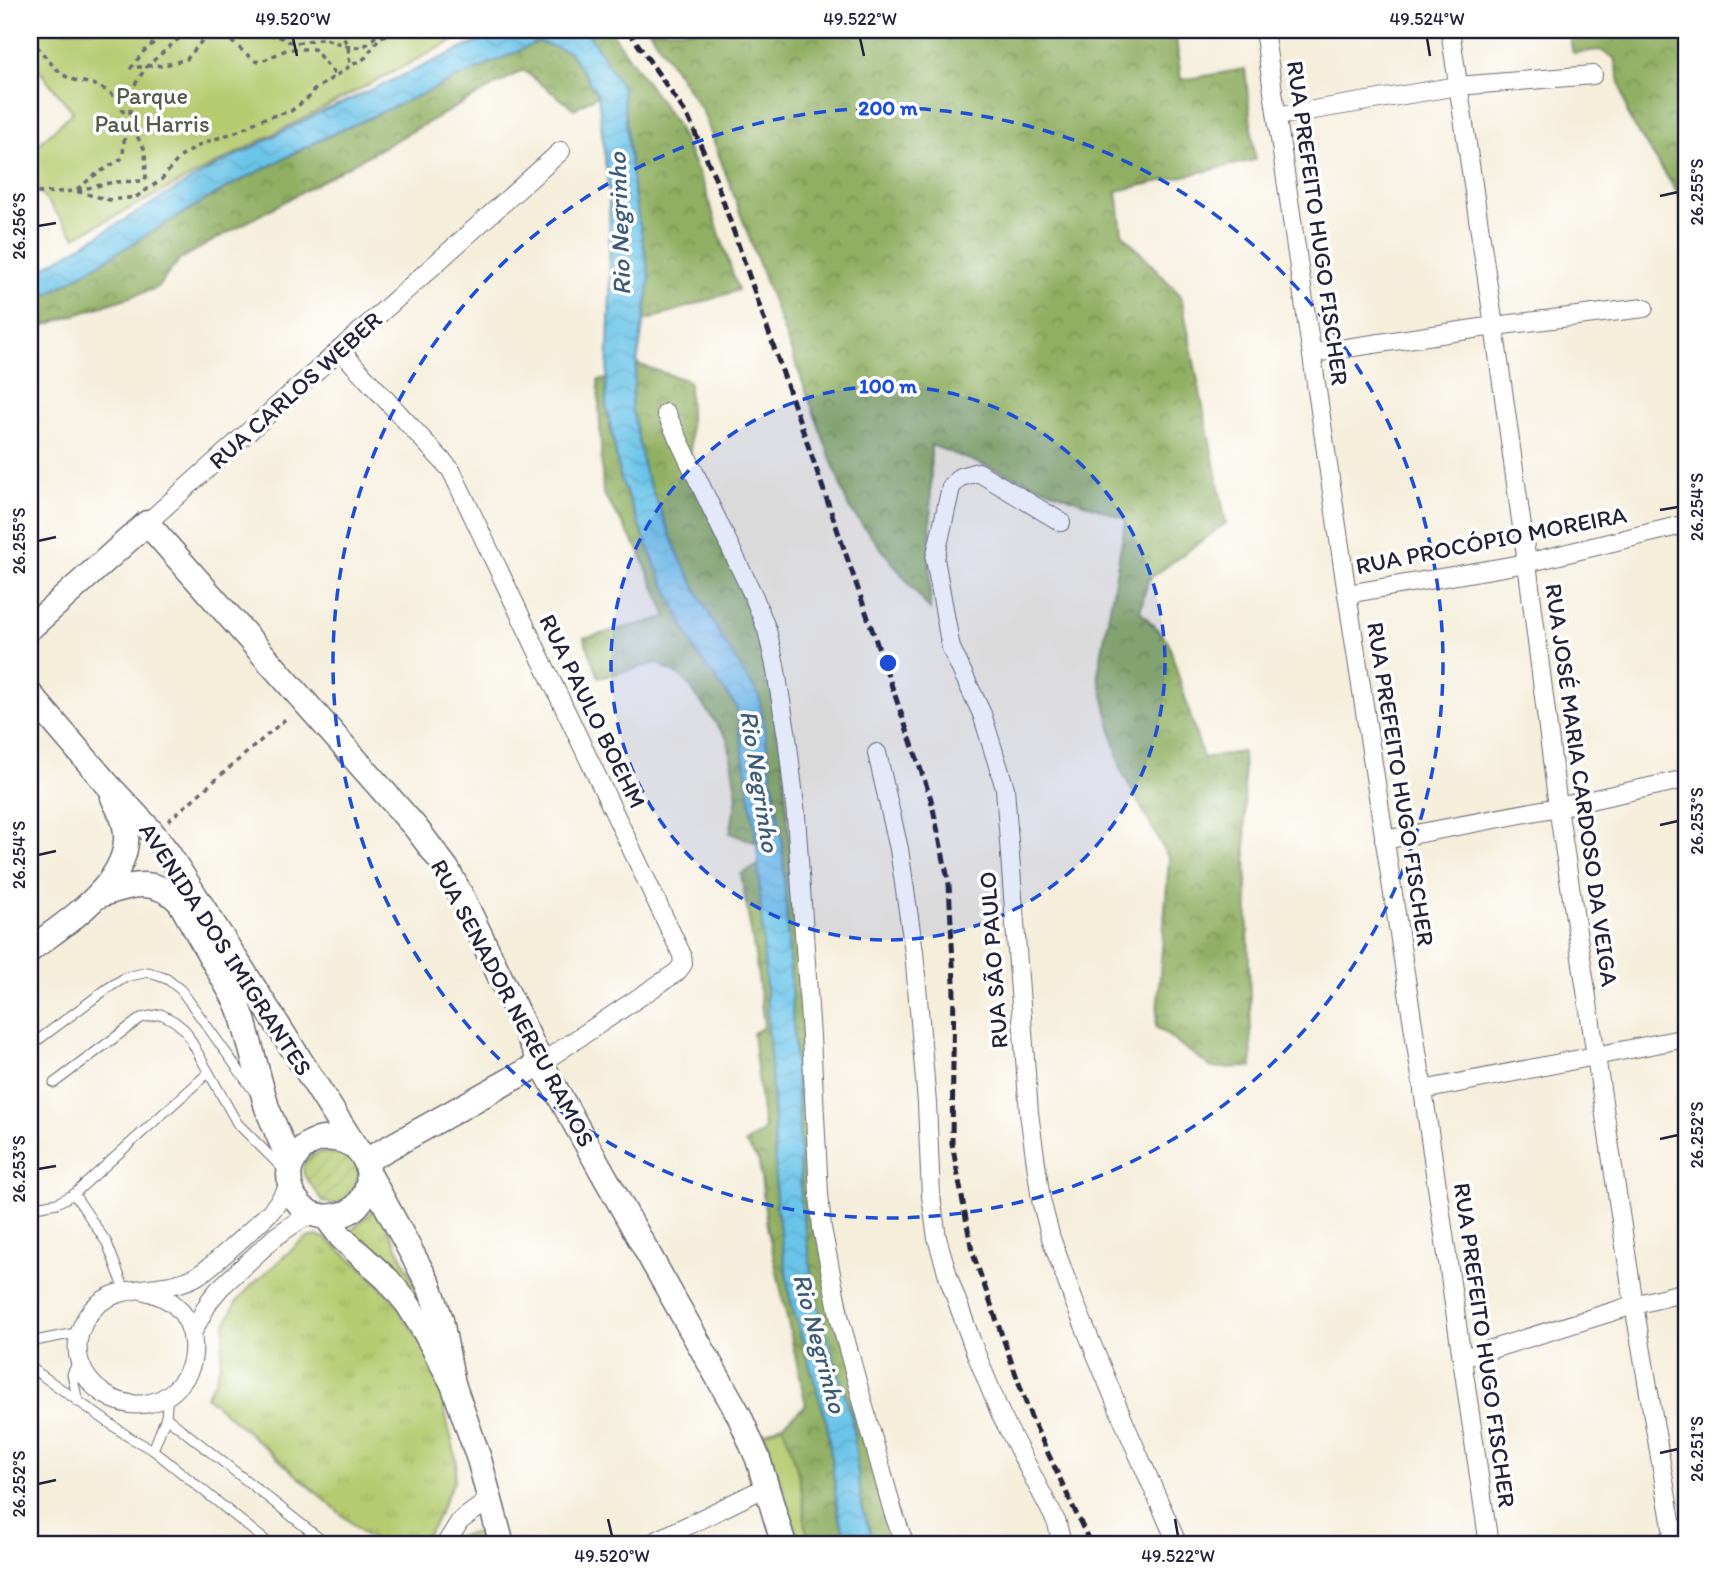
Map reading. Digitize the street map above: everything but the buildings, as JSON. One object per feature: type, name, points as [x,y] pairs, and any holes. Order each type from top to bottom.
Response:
[{"type":"main road","name":"RUA CARLOS WEBER","points":[[30,628],[147,523]]},
{"type":"main road","name":"RUA SENADOR NEREU RAMOS","points":[[147,523],[416,828],[447,870],[541,1063],[739,1415],[750,1438],[784,1545]]},
{"type":"main road","name":"AVENIDA DOS IMIGRANTES","points":[[30,694],[168,853],[363,1161],[429,1285],[441,1320],[453,1384],[479,1459],[502,1545]]},
{"type":"main road","points":[[30,950],[98,896],[117,872],[125,850],[124,823],[107,784]]},
{"type":"main road","name":"AVENIDA DOS IMIGRANTES","points":[[98,896],[123,887],[157,886],[170,892],[180,902],[236,1001],[243,1019],[267,1108],[290,1175],[294,1197],[302,1207],[319,1216],[388,1280],[407,1303],[453,1384]]},
{"type":"main road","points":[[363,1161],[541,1063]]},
{"type":"main road","points":[[290,1175],[299,1152],[312,1142],[327,1138],[342,1140],[363,1161],[367,1188],[362,1200],[352,1210],[340,1216],[319,1216]]},
{"type":"street","name":"RUA PREFEITO HUGO FISCHER","points":[[1264,30],[1489,1545]]},
{"type":"street","name":"RUA JOSÉ MARIA CARDOSO DA VEIGA","points":[[1450,30],[1527,563],[1558,807],[1634,1305],[1676,1540]]},
{"type":"street","points":[[1277,116],[1458,86],[1593,75]]},
{"type":"street","name":"RUA CARLOS WEBER","points":[[147,523],[561,151]]},
{"type":"street","points":[[1312,353],[1494,326],[1644,308]]},
{"type":"street","name":"RUA PAULO BOEHM","points":[[340,350],[451,470],[682,955],[683,964],[677,972],[541,1063]]},
{"type":"street","points":[[666,413],[754,597],[775,665],[796,815],[822,1228],[846,1343],[893,1512],[905,1545]]},
{"type":"street","name":"RUA SÃO PAULO","points":[[1061,522],[978,472],[960,477],[951,487],[934,559],[951,648],[982,714],[1005,788],[1029,1114],[1041,1200],[1051,1238],[1074,1301],[1178,1545]]},
{"type":"street","name":"RUA PROCÓPIO MOREIRA","points":[[1347,594],[1527,563],[1686,524]]},
{"type":"street","points":[[877,753],[899,849],[914,952],[937,1238],[948,1279],[975,1352],[1001,1415],[1057,1522],[1062,1545]]},
{"type":"street","points":[[1384,840],[1558,807],[1686,779]]},
{"type":"street","points":[[1423,1090],[1686,1038]]},
{"type":"street","points":[[134,1290],[159,1294],[174,1304],[185,1317],[192,1333],[194,1351],[190,1368],[181,1383],[168,1395],[153,1402],[136,1405],[120,1403],[104,1395],[84,1374],[78,1354],[79,1337],[94,1306],[108,1296],[134,1290],[191,1279],[205,1272],[272,1209],[290,1175]]},
{"type":"street","points":[[192,1333],[220,1288],[275,1237],[298,1221],[319,1216]]},
{"type":"street","points":[[1463,1358],[1634,1305],[1686,1292]]},
{"type":"street","points":[[648,1545],[766,1487]]},
{"type":"street","points":[[444,1545],[460,1521],[490,1499]]},
{"type":"lane","points":[[30,1046],[126,976],[148,972],[167,979],[181,990],[267,1108]]},
{"type":"lane","points":[[54,1083],[141,1018],[161,1014],[174,1020],[185,1030],[237,1123],[290,1175]]},
{"type":"lane","points":[[30,1208],[57,1203],[74,1194],[208,1073]]},
{"type":"lane","points":[[74,1194],[134,1290]]},
{"type":"lane","points":[[30,1342],[70,1334],[79,1337]]},
{"type":"lane","points":[[78,1402],[72,1374],[79,1361]]},
{"type":"lane","points":[[30,1367],[129,1437],[153,1450],[271,1545]]},
{"type":"lane","points":[[153,1450],[166,1417],[168,1395]]},
{"type":"lane","points":[[166,1417],[328,1545]]},
{"type":"path","points":[[170,30],[144,51],[131,68],[161,66],[187,59],[209,32],[232,42],[260,62],[288,49],[314,49],[336,76]]},
{"type":"path","points":[[30,186],[37,193],[75,191],[114,182],[144,181],[145,150],[129,122],[132,89],[147,66],[189,30]]},
{"type":"path","points":[[248,30],[296,43],[325,38],[355,49],[373,41],[380,30]]},
{"type":"path","points":[[339,30],[348,46],[350,66]]},
{"type":"path","points":[[75,191],[110,200],[136,197],[161,180],[179,158],[202,143],[231,134],[262,119],[291,111],[313,91],[365,58],[380,37],[404,30]]},
{"type":"path","points":[[30,37],[66,76],[97,86],[118,98],[120,103],[126,126],[121,159],[94,175],[75,191]]},
{"type":"path","points":[[154,834],[306,702]]},
{"type":"green space","name":"Parque Paul Harris","points":[[30,30],[474,30],[75,237],[30,179],[30,152],[73,112],[30,59]]},
{"type":"green space","points":[[583,30],[610,30],[676,124],[703,183],[738,290],[644,321],[650,279],[634,194],[622,87],[587,31]]},
{"type":"green space","points":[[649,30],[1175,30],[1181,80],[1245,69],[1255,160],[1117,191],[1122,233],[1181,296],[1226,523],[1148,580],[1140,611],[1168,641],[1203,758],[1243,752],[1252,1067],[1212,1068],[1156,1027],[1169,859],[1121,770],[1098,674],[1126,519],[931,445],[930,610],[849,508],[703,112]]},
{"type":"green space","points":[[1568,30],[1686,30],[1686,206],[1629,118],[1614,58],[1600,50],[1573,53]]},
{"type":"green space","points":[[538,41],[570,52],[598,95],[574,109],[523,70],[180,259],[157,288],[30,330],[30,305],[224,189],[324,138]]},
{"type":"green space","points":[[637,364],[689,381],[691,466],[775,665],[822,1228],[905,1545],[875,1545],[862,1509],[852,1419],[814,1292],[801,1200],[799,1120],[782,841],[759,696],[721,637],[679,556],[645,473],[631,403]]},
{"type":"green space","points":[[607,379],[606,405],[621,480],[656,566],[696,652],[736,706],[757,843],[730,833],[737,797],[728,740],[684,679],[657,663],[599,678],[584,638],[667,617],[639,551],[603,493],[598,380]]},
{"type":"green space","points":[[759,865],[776,1202],[790,1298],[827,1424],[838,1514],[848,1545],[809,1545],[799,1477],[782,1425],[806,1405],[767,1226],[759,1162],[745,1143],[764,1131],[753,1033],[764,1027],[741,874]]},
{"type":"green space","points":[[320,1152],[352,1154],[360,1175],[346,1200],[339,1204],[323,1201],[304,1175],[306,1159]]},
{"type":"green space","points":[[377,1206],[441,1337],[350,1232]]},
{"type":"green space","points":[[317,1236],[325,1238],[367,1272],[396,1303],[434,1365],[457,1463],[454,1481],[433,1526],[427,1534],[407,1545],[380,1544],[365,1535],[206,1396],[215,1381],[220,1365],[225,1325],[235,1304],[298,1244]]},
{"type":"green space","points":[[782,1425],[799,1477],[809,1545],[800,1545],[779,1477],[762,1435]]},
{"type":"green space","points":[[474,1533],[485,1537],[492,1545],[451,1545],[455,1539]]},
{"type":"water","name":"Rio Negrinho","points":[[503,30],[587,31],[622,87],[634,194],[650,279],[631,403],[645,473],[679,556],[721,637],[759,696],[782,841],[799,1120],[801,1200],[814,1292],[852,1419],[862,1509],[875,1545],[848,1545],[838,1514],[827,1424],[790,1298],[776,1202],[774,1121],[757,843],[736,706],[696,652],[656,566],[621,480],[606,404],[610,294],[609,195],[598,95],[570,52],[538,42],[324,138],[224,189],[30,305],[30,276],[212,168],[313,116]]},
{"type":"railway","points":[[628,30],[687,115],[714,175],[931,799],[949,884],[954,983],[952,1143],[972,1251],[1031,1417],[1091,1545]]}]
